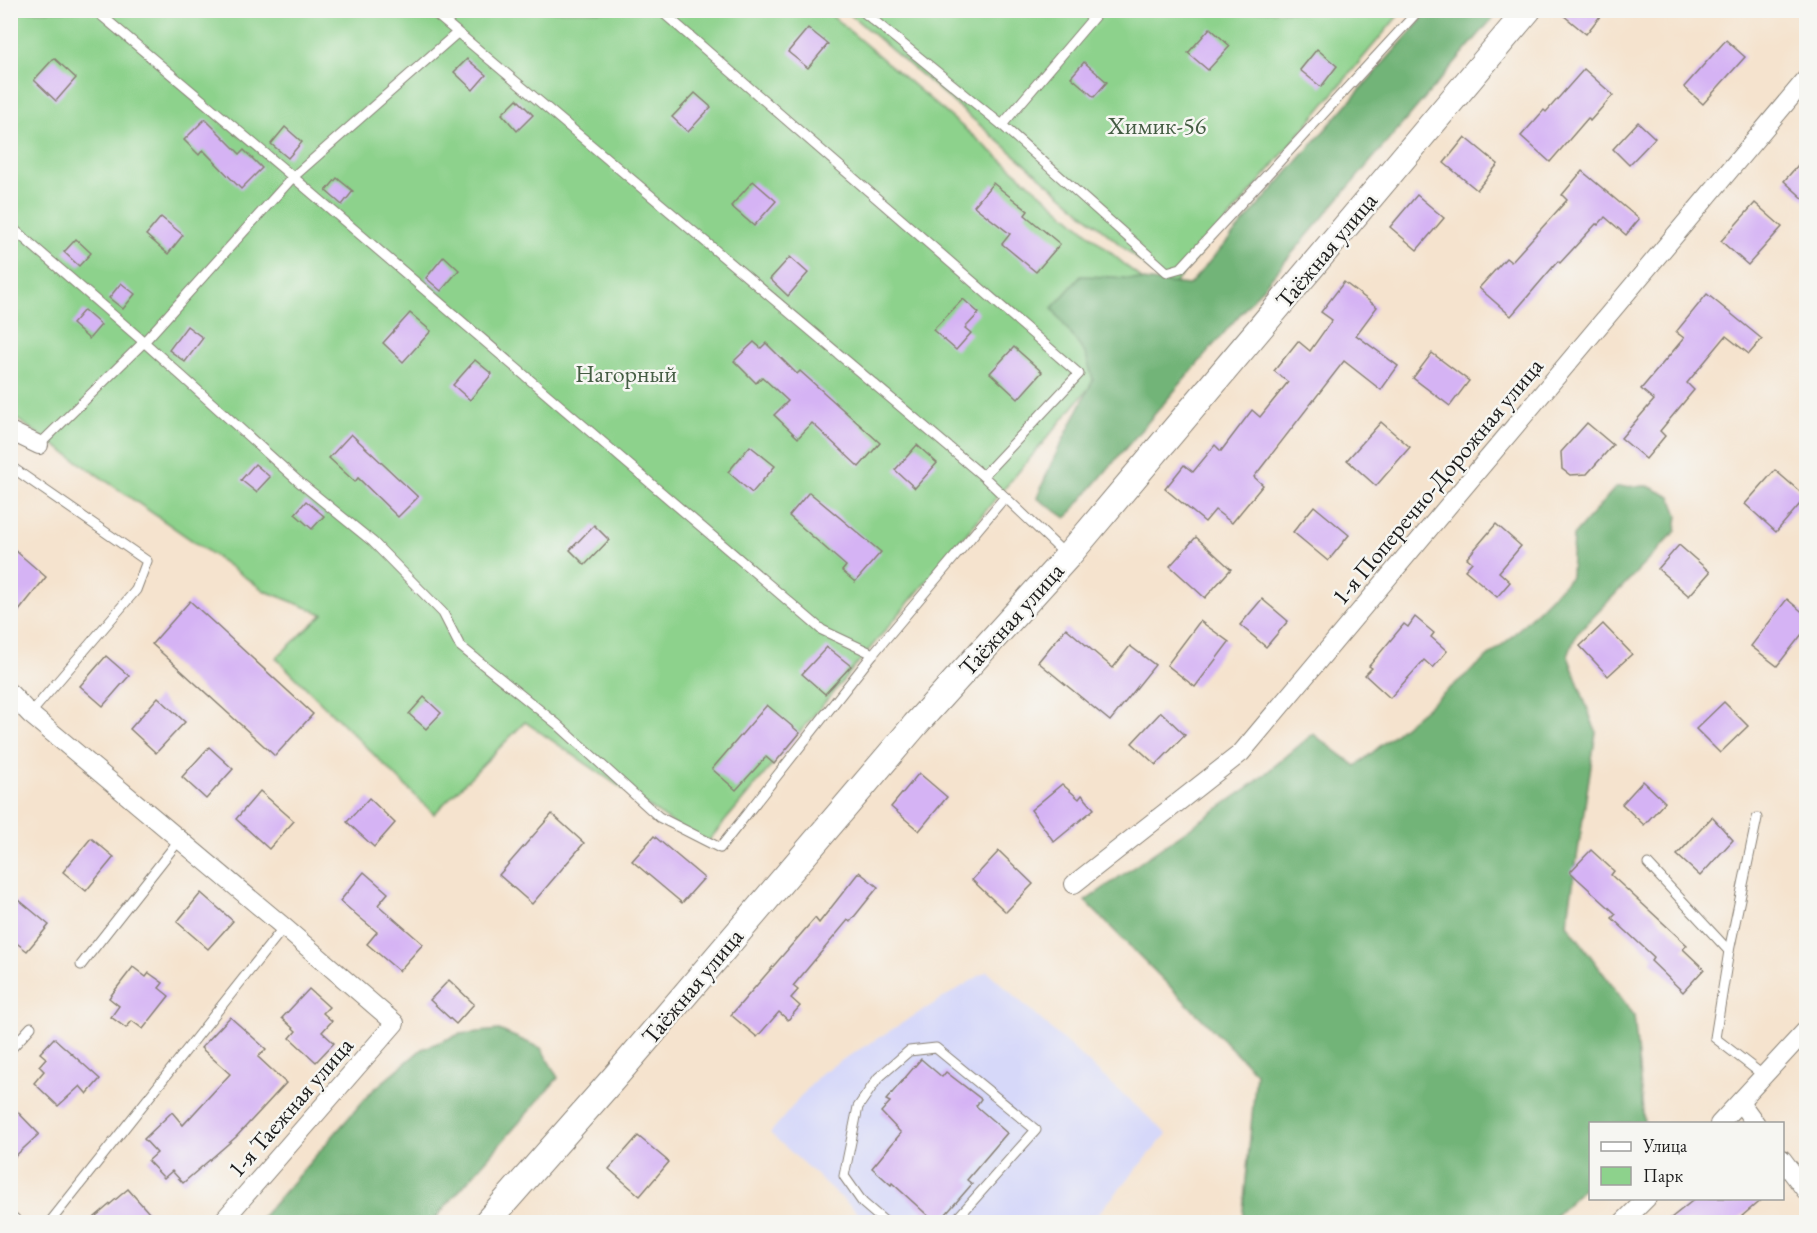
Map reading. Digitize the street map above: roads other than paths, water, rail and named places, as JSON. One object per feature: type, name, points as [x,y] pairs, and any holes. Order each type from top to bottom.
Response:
[{"type":"street","name":"Таёжная улица","points":[[487,1222],[614,1078],[915,725],[1068,556],[1528,10]]},
{"type":"street","name":"1-я Поперечно-Дорожная улица","points":[[1074,884],[1241,753],[1806,79]]},
{"type":"street","points":[[10,431],[39,446]]},
{"type":"street","points":[[10,693],[30,714],[284,927]]},
{"type":"street","name":"1-я Таежная улица","points":[[222,1222],[395,1023],[284,927]]},
{"type":"street","points":[[1721,1122],[1806,1030]]},
{"type":"street","points":[[1740,1102],[1755,1122]]},
{"type":"street","points":[[1784,1162],[1806,1191]]},
{"type":"street","points":[[1623,1222],[1645,1200]]},
{"type":"lane","points":[[95,10],[822,630],[873,654]]},
{"type":"lane","points":[[432,10],[983,476],[1068,556]]},
{"type":"lane","points":[[660,10],[1079,374],[983,476]]},
{"type":"lane","points":[[861,10],[1002,126],[1167,272],[1181,268],[1419,10]]},
{"type":"lane","points":[[1002,126],[1100,10]]},
{"type":"lane","points":[[39,446],[144,342],[293,177],[457,33]]},
{"type":"lane","points":[[10,226],[144,342],[298,481],[373,542],[443,613],[460,646],[557,724],[659,817],[720,848],[873,654],[1005,496]]},
{"type":"lane","points":[[10,466],[147,561],[136,590],[30,714]]},
{"type":"lane","points":[[1757,818],[1729,951],[1715,1038],[1764,1076]]},
{"type":"lane","points":[[81,965],[180,839]]},
{"type":"lane","points":[[1648,864],[1729,951]]},
{"type":"lane","points":[[50,1222],[284,927]]},
{"type":"lane","points":[[10,1050],[31,1027]]},
{"type":"lane","points":[[885,1222],[862,1203],[844,1176],[858,1107],[878,1078],[909,1051],[936,1048],[1036,1130],[954,1222]]},
{"type":"park label","name":"Химик-56","points":[[1157,125]]},
{"type":"park label","name":"Нагорный","points":[[626,373]]}]
